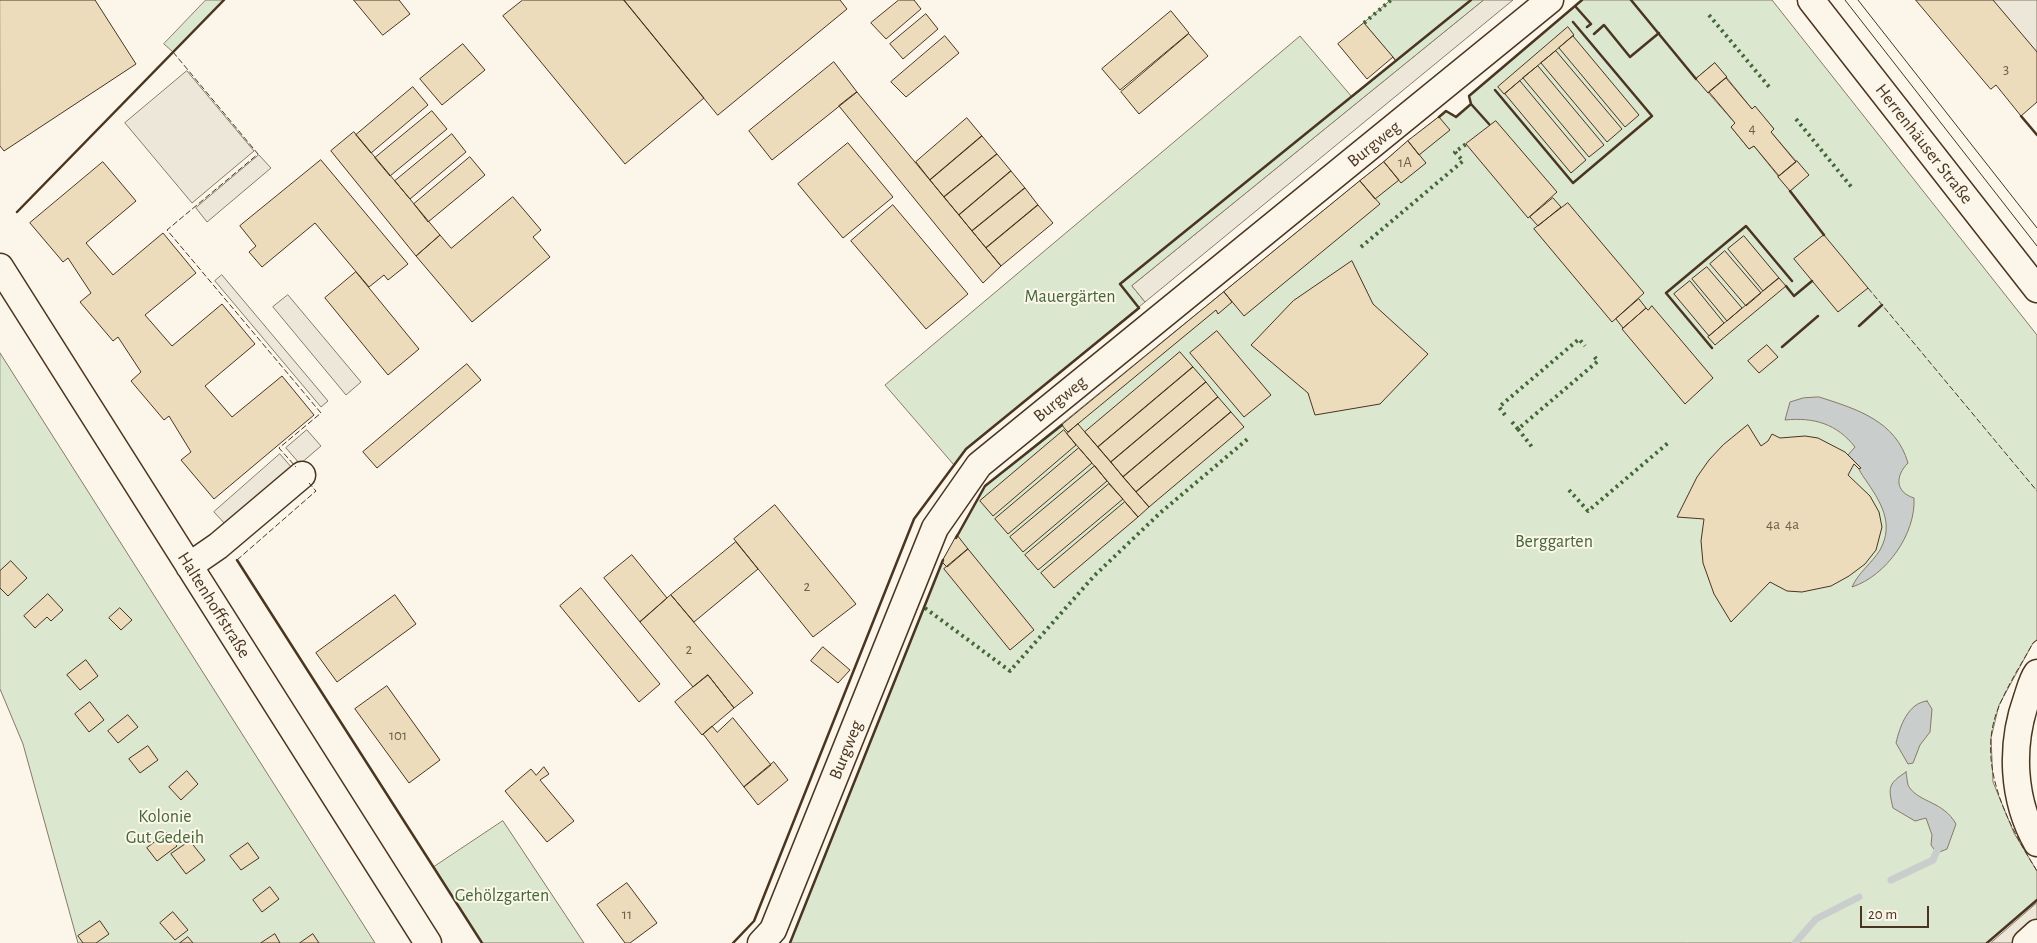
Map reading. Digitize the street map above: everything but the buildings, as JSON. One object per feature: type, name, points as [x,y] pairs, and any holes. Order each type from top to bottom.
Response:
[{"type":"street","name":"Burgweg","points":[[761,943],[773,930],[935,528],[979,465],[1550,0]]},
{"type":"street","name":"Herrenhäuser Straße","points":[[1811,0],[2037,289]]},
{"type":"street","name":"Haltenhoffstraße","points":[[0,267],[428,943]]},
{"type":"street","points":[[189,566],[218,546],[302,475]]},
{"type":"street","points":[[2037,672],[2020,717],[2014,757],[2017,783],[2028,827],[2037,843]]},
{"type":"street","points":[[2026,943],[2037,933]]},
{"type":"green space","points":[[206,0],[224,0],[173,52],[164,44]]},
{"type":"green space","name":"Mauergärten","points":[[1391,0],[1484,0],[1132,286],[1145,302],[966,449],[954,465],[885,385],[1300,36],[1352,97],[1396,61],[1364,23]]},
{"type":"green space","name":"Berggarten","points":[[1582,0],[1772,0],[2037,335],[2037,640],[2033,643],[1999,705],[1991,738],[1993,782],[2014,833],[2037,871],[2037,900],[1987,943],[790,943],[942,562],[985,486],[1446,111],[1456,116],[1471,104],[1469,96]],"holes":[[[1715,63],[1752,109],[1755,107],[1774,129],[1771,132],[1808,175],[1790,191],[1754,146],[1749,149],[1731,127],[1735,123],[1696,79]]]},
{"type":"green space","name":"Kolonie Gut Gedeih","points":[[0,353],[375,943],[78,943],[23,744],[0,689]]},
{"type":"green space","name":"Gehölzgarten","points":[[503,821],[584,943],[482,943],[434,867]]},
{"type":"shaded area","points":[[1484,0],[1513,0],[1145,302],[1132,286]]},
{"type":"shaded area","points":[[1993,0],[2037,0],[2037,52],[2036,52]]},
{"type":"shaded area","points":[[187,71],[254,151],[192,203],[125,123]]},
{"type":"shaded area","points":[[259,155],[271,168],[207,222],[196,208]]},
{"type":"shaded area","points":[[222,275],[328,401],[321,407],[215,281]]},
{"type":"shaded area","points":[[288,295],[361,382],[346,395],[273,307]]},
{"type":"shaded area","points":[[1819,397],[1861,412],[1885,427],[1902,449],[1908,463],[1901,473],[1899,483],[1903,492],[1914,498],[1910,526],[1896,552],[1887,563],[1876,574],[1852,587],[1880,550],[1886,531],[1886,521],[1876,496],[1856,464],[1848,455],[1855,447],[1848,439],[1833,428],[1815,421],[1785,420],[1790,402],[1803,398]]},
{"type":"shaded area","points":[[307,430],[321,446],[300,464],[286,448]]},
{"type":"shaded area","points":[[280,454],[292,468],[226,525],[214,512]]},
{"type":"shaded area","points":[[1927,701],[1932,709],[1930,732],[1920,745],[1913,763],[1908,764],[1896,743],[1898,736],[1910,711],[1920,703]]},
{"type":"shaded area","points":[[1906,772],[1908,786],[1919,796],[1945,811],[1956,824],[1947,849],[1937,853],[1931,845],[1932,835],[1926,818],[1915,821],[1893,808],[1890,795],[1891,787]]},
{"type":"shaded area","points":[[2037,903],[2037,923],[2013,943],[1991,943]]},
{"type":"waterway","points":[[1891,880],[1933,860],[1939,846]]},
{"type":"waterway","points":[[1795,943],[1816,919],[1859,897]]},
{"type":"tram line","points":[[1845,0],[2037,246]]},
{"type":"tram line","points":[[1858,0],[2037,228]]},
{"type":"hedge","points":[[1364,23],[1391,0]]},
{"type":"hedge","points":[[1709,15],[1770,88]]},
{"type":"hedge","points":[[1796,119],[1853,189]]},
{"type":"hedge","points":[[1361,247],[1463,161],[1455,152],[1466,144]]},
{"type":"hedge","points":[[1505,415],[1499,407],[1579,339],[1585,346]]},
{"type":"hedge","points":[[1512,422],[1518,429],[1598,361],[1592,354]]},
{"type":"hedge","points":[[1518,429],[1532,447]]},
{"type":"hedge","points":[[925,608],[1010,671],[1094,576],[1160,513],[1250,437]]},
{"type":"hedge","points":[[1569,490],[1588,511],[1668,443]]},
{"type":"fence","points":[[173,52],[258,154],[167,230],[321,413],[279,448],[296,467]]},
{"type":"fence","points":[[1393,57],[1396,61]]},
{"type":"fence","points":[[1868,288],[2037,491]]},
{"type":"fence","points":[[237,560],[316,491],[309,483]]},
{"type":"fence","points":[[2037,640],[2033,643],[2011,681],[2000,704],[1993,726],[1991,747],[1992,769],[2005,812],[2037,871]]},
{"type":"wall","points":[[17,212],[224,0]]},
{"type":"wall","points":[[733,943],[754,921],[914,519],[966,449],[1139,308],[1120,284],[1471,0]]},
{"type":"wall","points":[[1439,117],[1446,111],[1456,117],[1471,104],[1469,96],[1582,0]]},
{"type":"wall","points":[[1631,0],[1696,79]]},
{"type":"wall","points":[[1575,6],[1591,24],[1587,27]]},
{"type":"wall","points":[[1495,90],[1573,183],[1652,116],[1573,22]]},
{"type":"wall","points":[[1594,34],[1604,25],[1630,57],[1659,33]]},
{"type":"wall","points":[[1471,104],[1489,124]]},
{"type":"wall","points":[[2021,116],[2037,135]]},
{"type":"wall","points":[[1790,191],[1824,235]]},
{"type":"wall","points":[[1712,348],[1666,293],[1746,226],[1792,281]]},
{"type":"wall","points":[[1786,286],[1794,296],[1812,281]]},
{"type":"wall","points":[[1859,326],[1882,305]]},
{"type":"wall","points":[[1782,347],[1818,316]]},
{"type":"wall","points":[[956,538],[985,486],[1062,425]]},
{"type":"wall","points":[[237,560],[482,943]]},
{"type":"wall","points":[[790,943],[943,560]]},
{"type":"wall","points":[[1987,943],[2037,900]]}]
